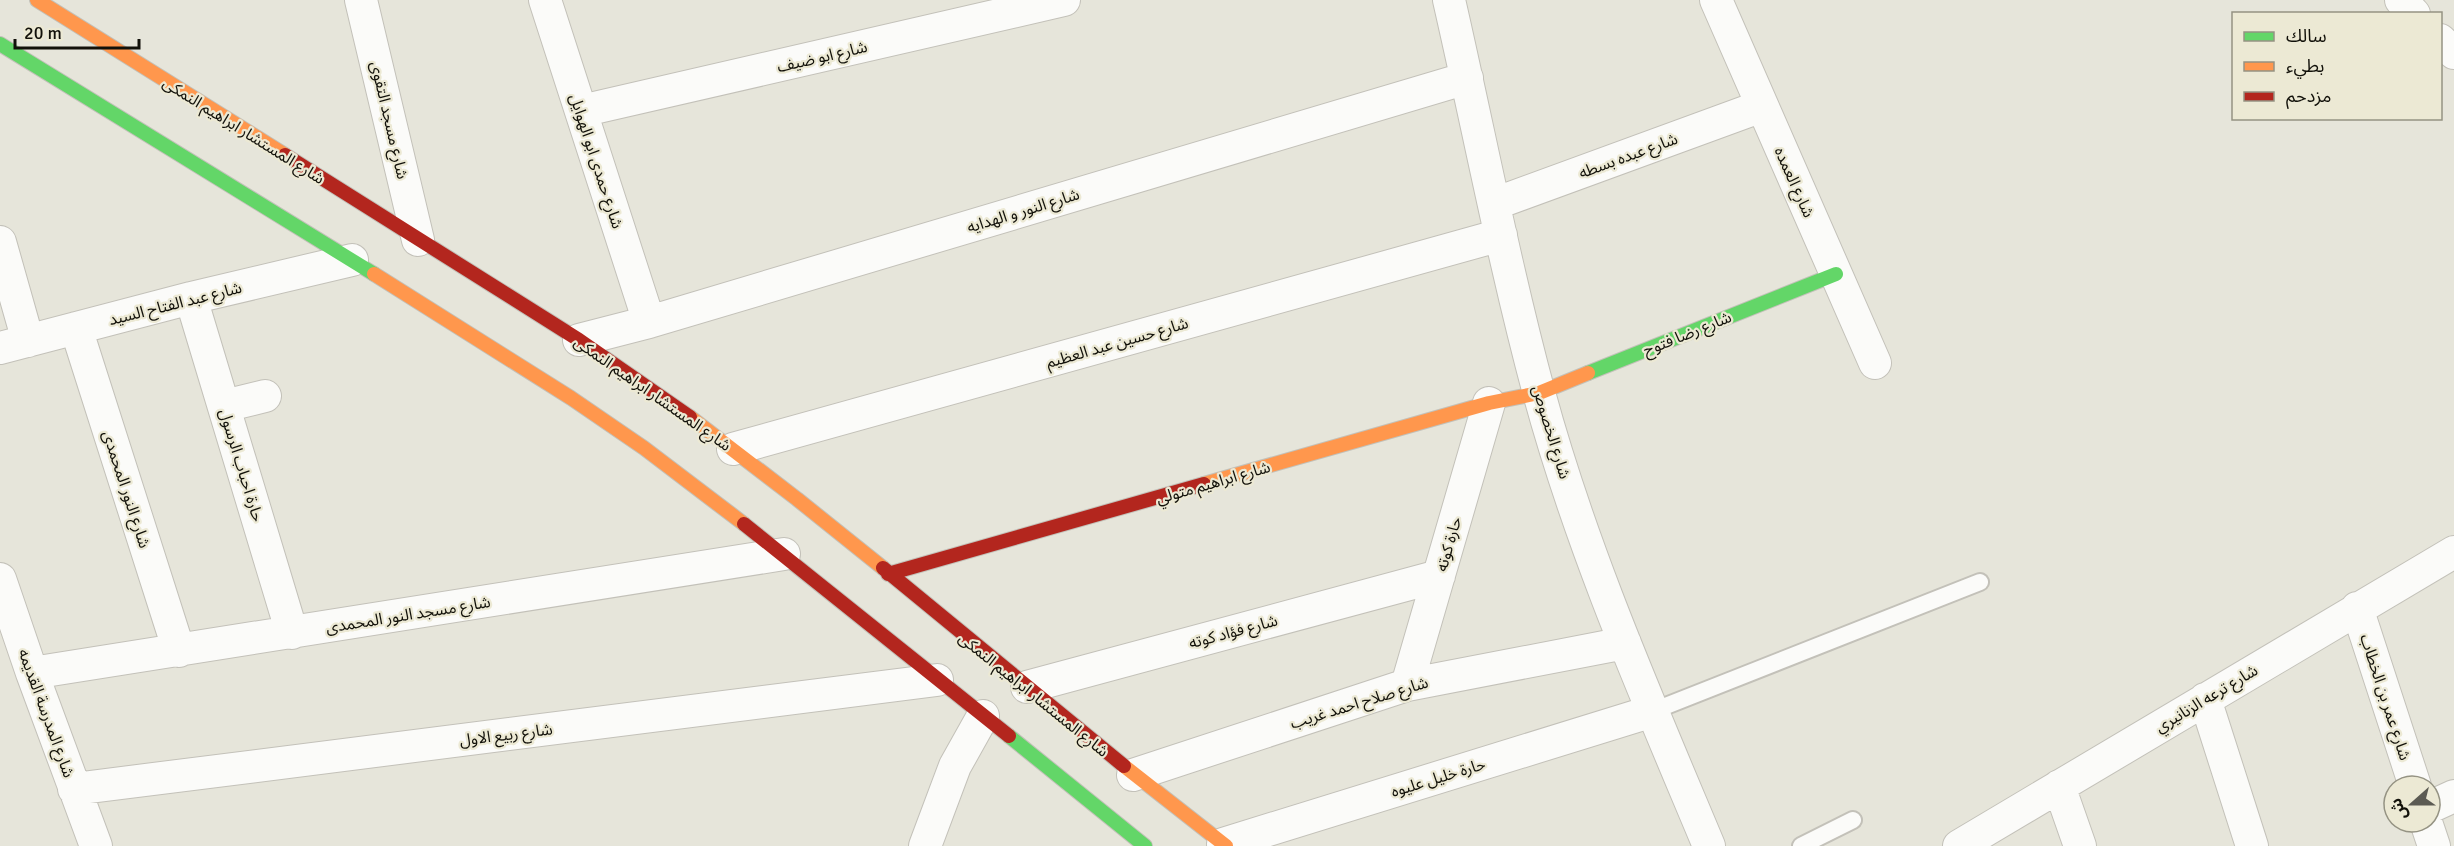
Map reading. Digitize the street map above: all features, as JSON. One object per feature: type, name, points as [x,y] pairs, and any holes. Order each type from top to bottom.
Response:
[{"type":"main road","name":"شارع المستشار ابراهيم النمكى","points":[[37,0],[579,340],[733,449],[1027,687],[1133,776],[1224,845]]},
{"type":"main road","points":[[0,44],[352,260],[635,441],[715,499],[1144,846]]},
{"type":"main road","name":"شارع رضا فتوح","points":[[1539,393],[1836,274]]},
{"type":"main road","name":"شارع ابراهيم متولي","points":[[888,574],[1489,403],[1539,393]]},
{"type":"street","name":"شارع مسجد التقوى","points":[[361,0],[418,240]]},
{"type":"street","name":"شارع حمدى ابو الهوايل","points":[[545,0],[649,322]]},
{"type":"street","name":"شارع ابو ضيف","points":[[581,111],[1064,0]]},
{"type":"street","name":"شارع الخصوص","points":[[1449,0],[1539,393],[1574,503],[1625,643],[1709,846]]},
{"type":"street","name":"شارع العمده","points":[[1716,0],[1875,363]]},
{"type":"street","points":[[2401,0],[2412,12]]},
{"type":"street","points":[[2442,42],[2454,53]]},
{"type":"street","name":"شارع النور و الهدايه","points":[[579,340],[649,322],[1467,78]]},
{"type":"street","name":"شارع عبده بسطه","points":[[1494,204],[1762,106]]},
{"type":"street","name":"شارع حسين عبد العظيم","points":[[733,449],[1501,235]]},
{"type":"street","points":[[0,242],[14,345]]},
{"type":"street","name":"شارع عبد الفتاح السيد","points":[[14,345],[191,298],[352,260]]},
{"type":"street","name":"حارة احباب الرسول","points":[[191,298],[292,633]]},
{"type":"street","name":"شارع النور المحمدى","points":[[76,328],[179,651]]},
{"type":"street","points":[[224,406],[265,396]]},
{"type":"street","name":"حارة كوته","points":[[1407,685],[1489,403]]},
{"type":"street","name":"شارع ترعه الزنانيري","points":[[1959,846],[2454,552]]},
{"type":"street","name":"شارع مسجد النور المحمدى","points":[[32,673],[784,554]]},
{"type":"street","name":"شارع فؤاد كوته","points":[[1027,687],[1439,576]]},
{"type":"street","name":"شارع المدرسة القديمه","points":[[0,579],[96,846]]},
{"type":"street","name":"شارع عمر بن الخطاب","points":[[2357,608],[2411,774]]},
{"type":"street","name":"شارع صلاح احمد غريب","points":[[1133,776],[1407,685],[1625,643]]},
{"type":"street","name":"شارع ربيع الاول","points":[[74,789],[937,680]]},
{"type":"street","points":[[2205,699],[2252,846]]},
{"type":"street","name":"حارة خليل عليوه","points":[[1224,845],[1653,711]]},
{"type":"street","points":[[925,846],[955,766],[982,716]]},
{"type":"street","points":[[2059,786],[2080,846]]},
{"type":"lane","points":[[1653,711],[1980,582]]},
{"type":"lane","points":[[1801,846],[1853,820]]},
{"type":"traffic: fast","points":[[0,44],[374,274]]},
{"type":"traffic: fast","points":[[1588,373],[1836,274]]},
{"type":"traffic: fast","points":[[1009,736],[1145,846]]},
{"type":"traffic: slow","points":[[37,0],[285,155]]},
{"type":"traffic: slow","points":[[374,274],[571,398],[644,448],[744,524]]},
{"type":"traffic: slow","points":[[1204,484],[1489,403],[1539,393],[1588,373]]},
{"type":"traffic: slow","points":[[690,417],[883,568]]},
{"type":"traffic: slow","points":[[1124,766],[1226,846]]},
{"type":"traffic: jam","points":[[285,155],[579,340],[690,417]]},
{"type":"traffic: jam","points":[[888,574],[1204,484]]},
{"type":"traffic: jam","points":[[744,524],[1009,736]]},
{"type":"traffic: jam","points":[[883,568],[1124,766]]}]
